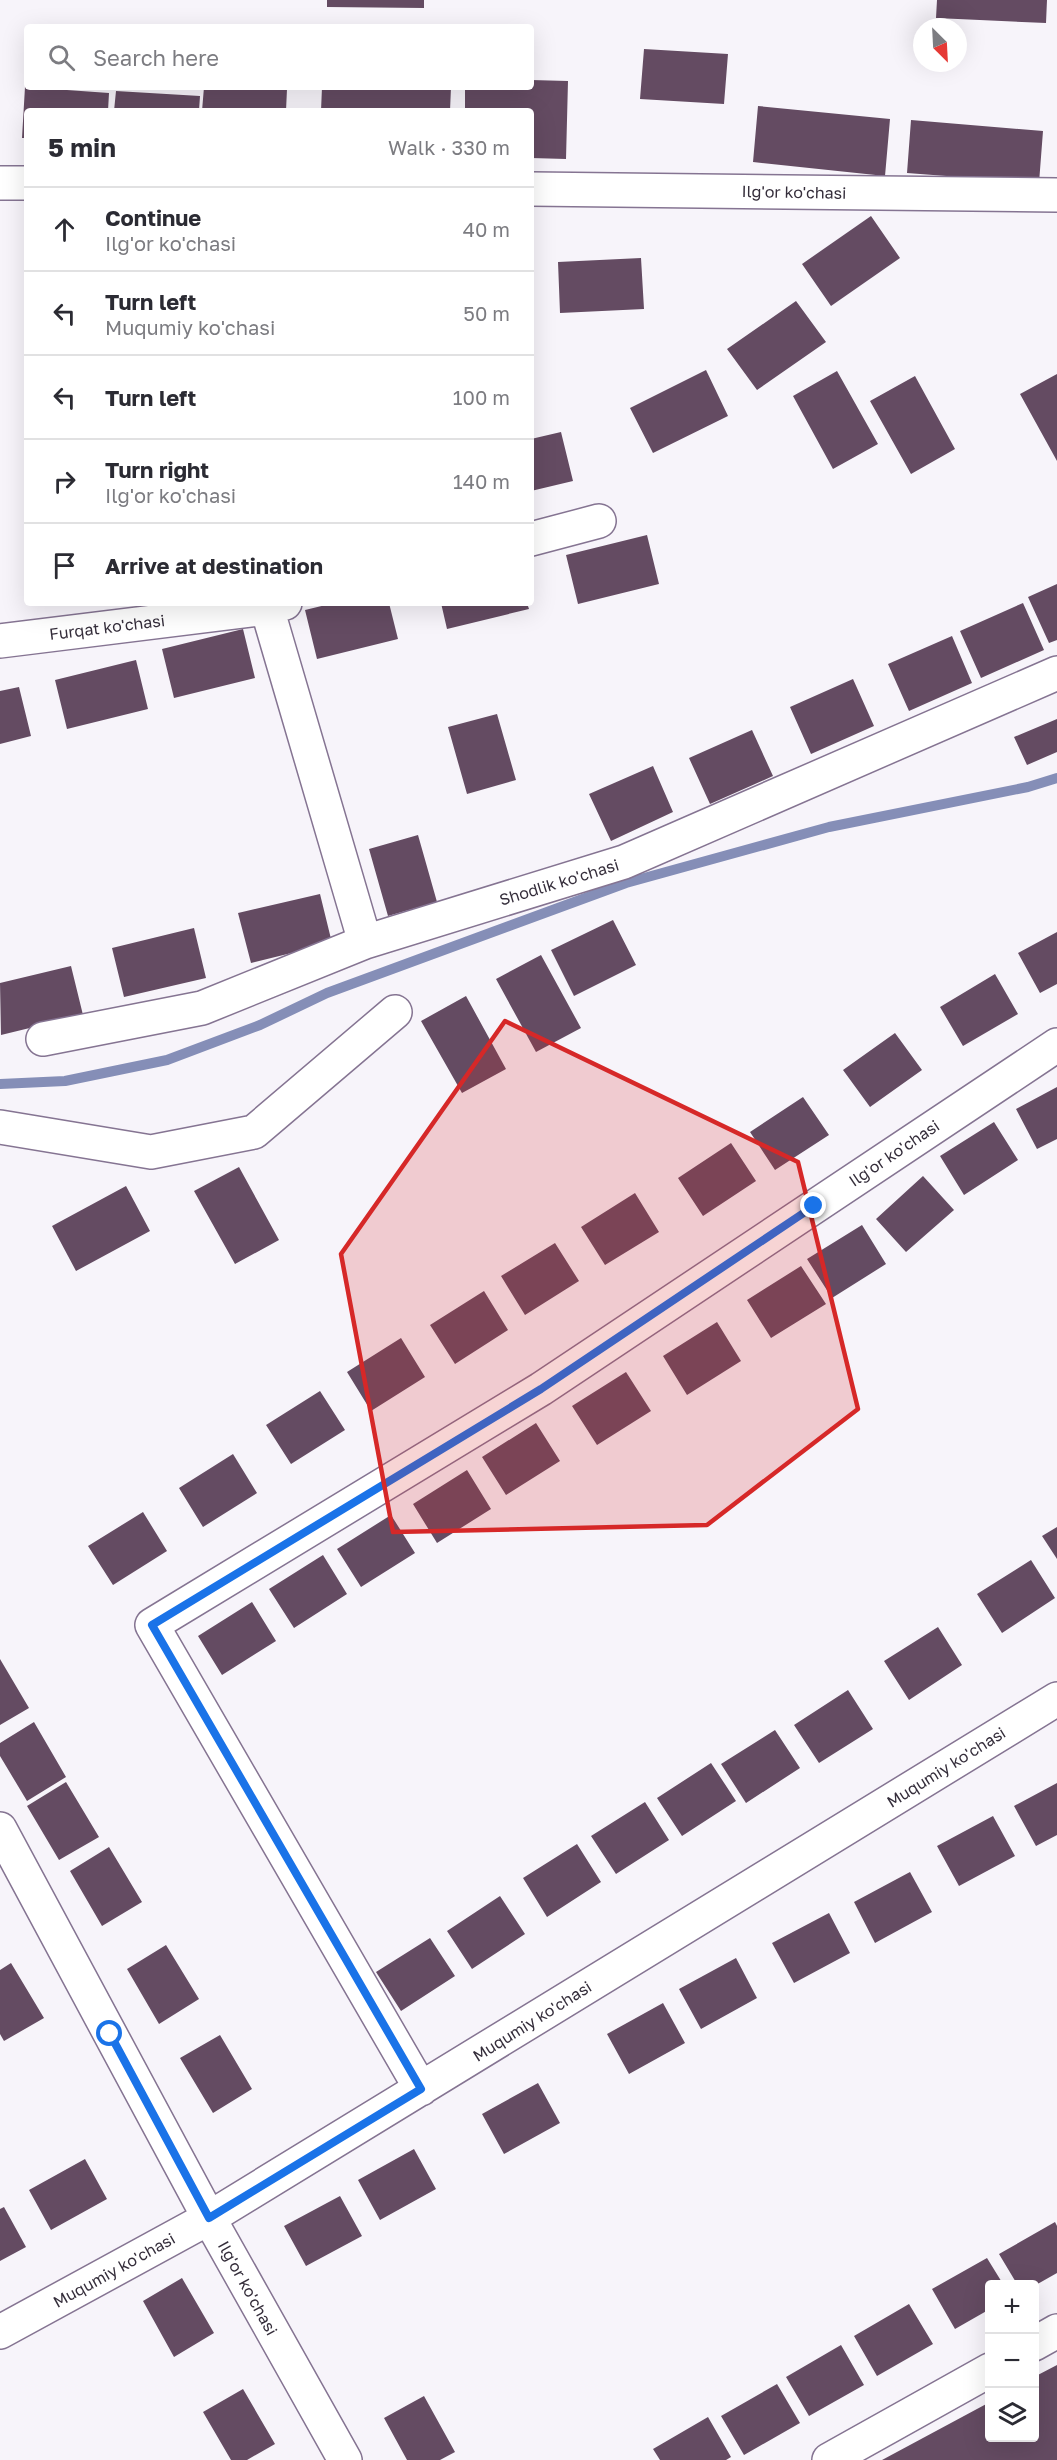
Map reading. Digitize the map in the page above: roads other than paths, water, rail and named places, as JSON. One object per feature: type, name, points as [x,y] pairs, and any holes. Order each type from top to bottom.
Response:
[{"type":"street","points":[[0,183],[24,183]]},
{"type":"street","name":"Ilg'or ko'chasi","points":[[534,189],[1057,195]]},
{"type":"street","points":[[534,538],[599,521]]},
{"type":"street","name":"Furqat ko'chasi","points":[[0,641],[268,606]]},
{"type":"street","points":[[276,606],[365,942]]},
{"type":"street","name":"Shodlik ko'chasi","points":[[43,1039],[202,1008],[365,942],[624,861],[1057,673]]},
{"type":"street","points":[[0,1127],[151,1152],[254,1132],[395,1012]]},
{"type":"street","name":"Ilg'or ko'chasi","points":[[421,2089],[152,1625],[541,1389],[1057,1045]]},
{"type":"street","name":"Muqumiy ko'chasi","points":[[0,2332],[209,2218],[1057,1699]]},
{"type":"street","name":"Ilg'or ko'chasi","points":[[0,1829],[209,2218],[345,2460]]},
{"type":"street","points":[[1039,2342],[1057,2331]]},
{"type":"street","points":[[829,2460],[985,2373]]},
{"type":"waterway","points":[[0,1084],[65,1081],[167,1060],[260,1025],[327,993],[626,883],[829,827],[1028,787],[1057,778]]}]
